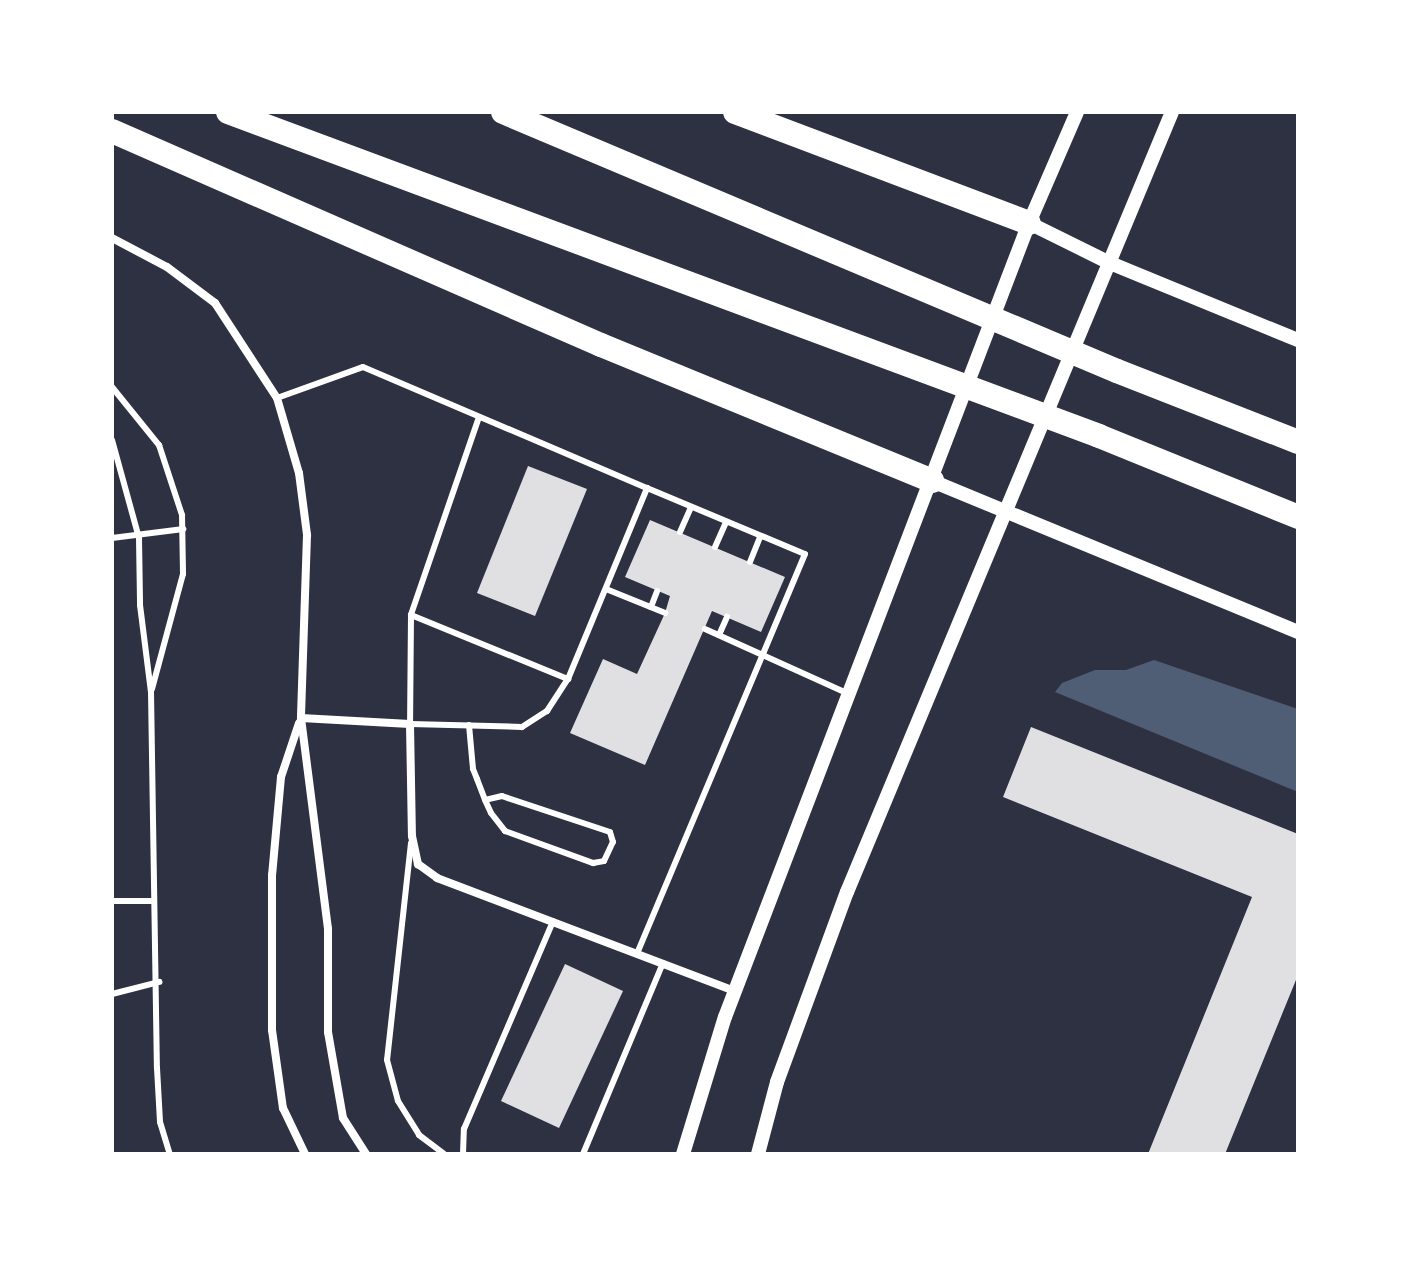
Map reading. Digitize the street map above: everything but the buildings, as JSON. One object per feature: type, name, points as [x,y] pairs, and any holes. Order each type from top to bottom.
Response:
[{"type":"highway","points":[[228,112],[1099,436],[1298,517]]},
{"type":"highway","points":[[503,112],[1117,371],[1298,442]]},
{"type":"highway","points":[[735,112],[1029,223]]},
{"type":"highway","points":[[112,131],[601,345],[932,481]]},
{"type":"street","points":[[683,1154],[735,991],[1029,223],[1077,112]]},
{"type":"street","points":[[758,1154],[777,1082],[847,892],[1172,112]]},
{"type":"street","points":[[1029,223],[1110,263],[1298,340]]},
{"type":"street","points":[[112,238],[167,267],[215,303],[277,398],[299,473],[307,535],[301,718],[328,929],[328,1032],[343,1118],[366,1154]]},
{"type":"street","points":[[932,481],[1298,632]]},
{"type":"street","points":[[301,718],[410,724],[412,836],[418,864],[437,878],[735,991]]},
{"type":"street","points":[[301,718],[281,777],[272,875],[272,1030],[283,1108],[305,1154]]},
{"type":"lane","points":[[277,398],[363,367],[589,467],[805,554],[637,953]]},
{"type":"lane","points":[[112,387],[159,445],[178,494],[183,529],[183,574],[151,692]]},
{"type":"lane","points":[[479,417],[411,615],[410,724],[522,727],[547,711],[568,679],[647,488]]},
{"type":"lane","points":[[112,440],[139,538],[141,621],[151,692],[152,901],[159,982],[160,1122],[170,1154]]},
{"type":"lane","points":[[680,532],[691,507]]},
{"type":"lane","points":[[715,547],[726,522]]},
{"type":"lane","points":[[112,538],[139,538],[183,529]]},
{"type":"lane","points":[[750,562],[760,537]]},
{"type":"lane","points":[[606,589],[665,613]]},
{"type":"lane","points":[[651,607],[657,591]]},
{"type":"lane","points":[[411,615],[568,679]]},
{"type":"lane","points":[[719,635],[727,617]]},
{"type":"lane","points":[[705,629],[850,694]]},
{"type":"lane","points":[[469,725],[473,769],[485,800],[505,831],[593,863],[604,861],[613,842],[610,832],[516,801],[485,800]]},
{"type":"lane","points":[[412,836],[387,1060],[398,1101],[419,1135],[444,1154]]},
{"type":"lane","points":[[112,901],[152,901]]},
{"type":"lane","points":[[463,1154],[464,1129],[553,921]]},
{"type":"lane","points":[[583,1154],[663,963]]},
{"type":"lane","points":[[112,994],[159,982]]},
{"type":"water","points":[[1154,660],[1298,709],[1298,792],[1055,692],[1062,683],[1095,670],[1126,670]]}]
